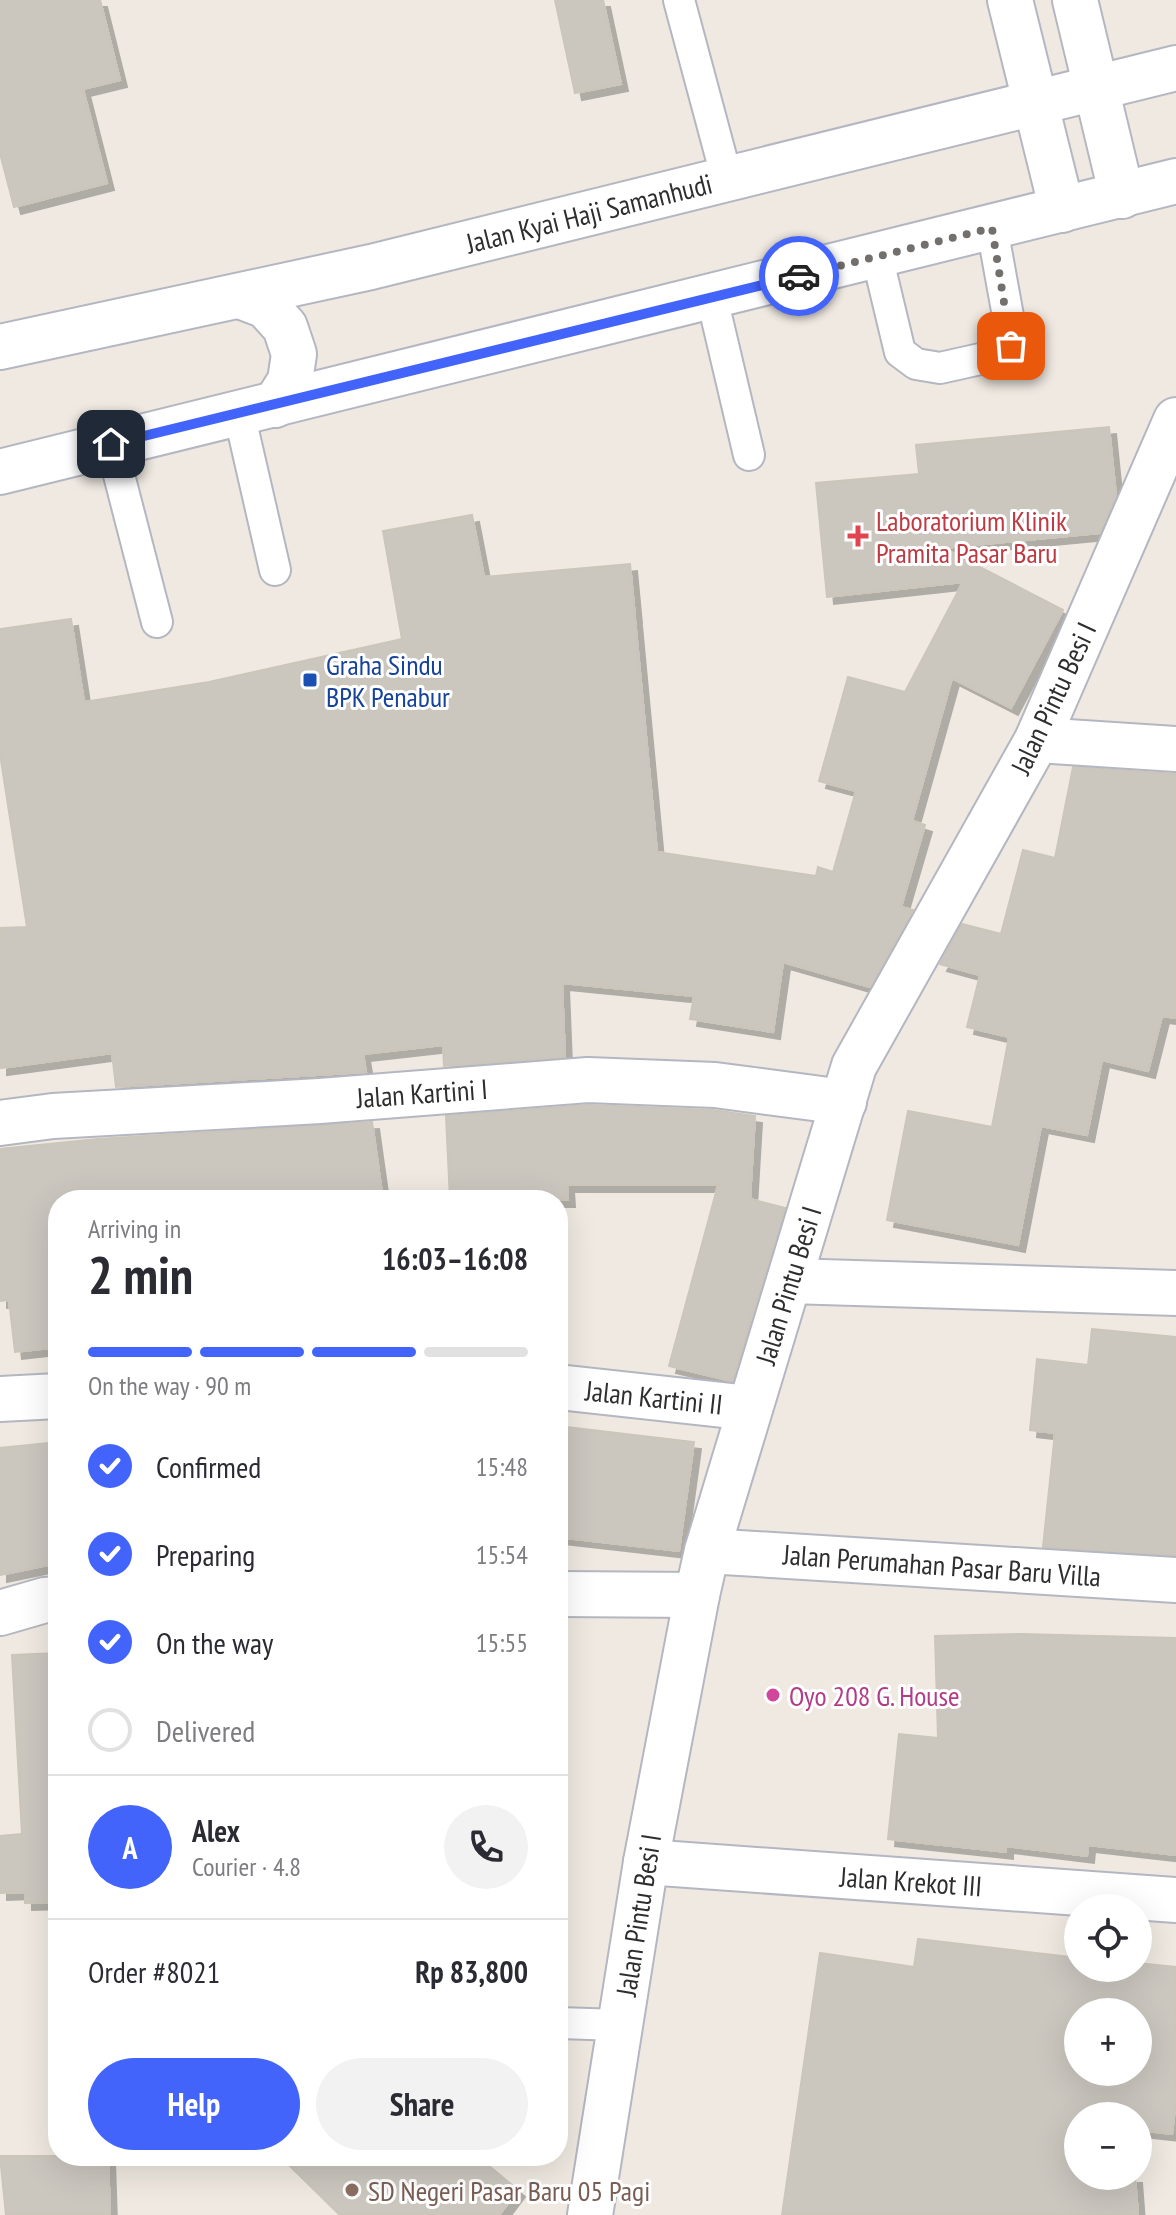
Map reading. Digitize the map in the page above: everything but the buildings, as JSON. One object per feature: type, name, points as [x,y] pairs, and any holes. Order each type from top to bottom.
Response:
[{"type":"street","points":[[1010,0],[1062,210]]},
{"type":"street","points":[[1075,0],[1122,196]]},
{"type":"street","name":"Jalan Kyai Haji Samanhudi","points":[[0,347],[371,267],[1176,68]]},
{"type":"street","points":[[0,472],[1176,181]]},
{"type":"street","points":[[240,296],[266,306],[285,327],[294,354],[290,381],[257,409]]},
{"type":"street","name":"Jalan Pintu Besi I","points":[[590,2215],[646,1862],[707,1551],[854,1066],[1037,740],[1176,420]]},
{"type":"street","points":[[1037,740],[1176,749]]},
{"type":"street","name":"Jalan Kartini I","points":[[0,1123],[53,1116],[320,1101],[588,1080],[715,1085],[844,1102]]},
{"type":"street","points":[[789,1281],[1176,1293]]},
{"type":"street","name":"Jalan Kartini II","points":[[568,1388],[750,1408]]},
{"type":"street","points":[[0,1399],[48,1397]]},
{"type":"street","name":"Jalan Perumahan Pasar Baru Villa","points":[[707,1551],[1176,1580]]},
{"type":"street","points":[[568,1594],[697,1595]]},
{"type":"street","points":[[0,1613],[48,1600]]},
{"type":"street","name":"Jalan Krekot III","points":[[646,1862],[1176,1900]]},
{"type":"lane","points":[[679,0],[727,179]]},
{"type":"lane","points":[[877,256],[900,352],[916,364],[940,368],[1007,353],[1012,338],[992,228]]},
{"type":"lane","points":[[712,298],[749,455]]},
{"type":"lane","points":[[257,409],[275,570]]},
{"type":"lane","points":[[111,444],[157,622]]},
{"type":"lane","points":[[568,2023],[621,2025]]},
{"type":"way so far","points":[[799,276],[992,228],[1011,346]]},
{"type":"place","name":"Laboratorium Klinik Pramita Pasar Baru","points":[[858,536]]},
{"type":"place","name":"Graha Sindu BPK Penabur","points":[[310,680]]},
{"type":"place","name":"Oyo 208 G. House","points":[[773,1695]]},
{"type":"place","name":"SD Negeri Pasar Baru 05 Pagi","points":[[352,2190]]},
{"type":"route","points":[[111,444],[799,276]]}]
